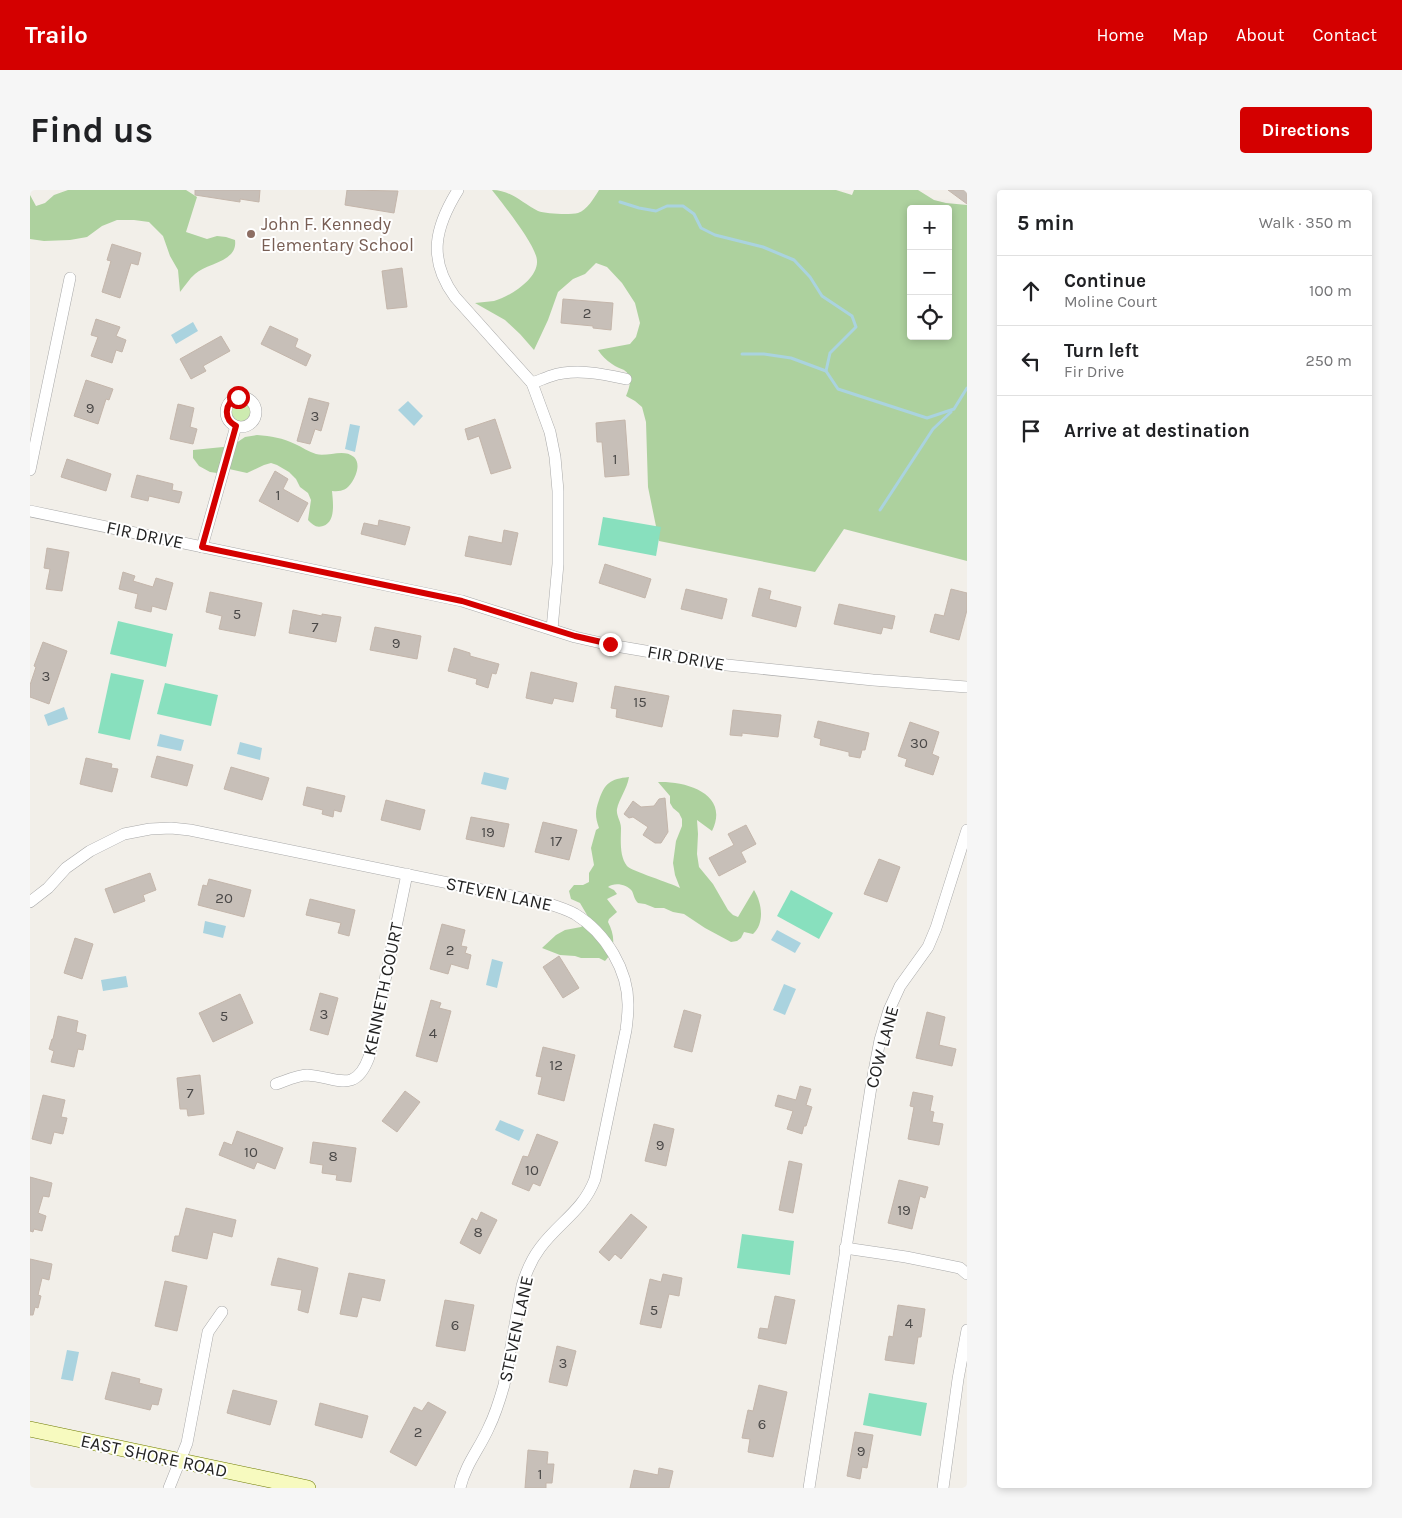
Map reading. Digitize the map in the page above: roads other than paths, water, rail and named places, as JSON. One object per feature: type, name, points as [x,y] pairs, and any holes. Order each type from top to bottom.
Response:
[{"type":"main road","name":"EAST SHORE ROAD","points":[[30,1429],[308,1488]]},
{"type":"street","points":[[458,190],[448,206],[438,234],[438,254],[441,272],[455,297],[532,383],[550,432],[555,457],[558,491],[558,564],[552,629]]},
{"type":"street","points":[[30,470],[70,278]]},
{"type":"street","points":[[532,383],[552,375],[571,372],[607,375],[626,379]]},
{"type":"street","points":[[202,547],[236,426]]},
{"type":"street","name":"FIR DRIVE","points":[[30,511],[462,601],[575,636],[610,644],[727,665],[863,679],[967,687]]},
{"type":"street","name":"STEVEN LANE","points":[[30,902],[48,888],[66,868],[90,851],[124,834],[171,828],[190,830],[546,903],[576,914],[593,928],[613,954],[624,978],[628,1005],[626,1030],[595,1179],[583,1203],[541,1246],[527,1271],[522,1286],[500,1401],[489,1427],[466,1468],[460,1488]]},
{"type":"street","name":"COW LANE","points":[[809,1488],[870,1087],[880,1040],[889,1010],[900,986],[928,947],[936,928],[967,830]]},
{"type":"street","name":"KENNETH COURT","points":[[276,1084],[305,1075],[343,1082],[361,1074],[365,1068],[406,874]]},
{"type":"street","points":[[845,1248],[906,1257],[960,1268],[967,1274]]},
{"type":"street","points":[[169,1488],[187,1443],[208,1332],[222,1312]]},
{"type":"street","points":[[943,1488],[958,1379],[967,1330]]},
{"type":"water","points":[[193,322],[198,331],[176,344],[171,335]]},
{"type":"water","points":[[408,401],[423,416],[414,426],[398,410]]},
{"type":"water","points":[[350,424],[360,426],[355,452],[345,449]]},
{"type":"water","points":[[64,707],[68,719],[48,726],[44,715]]},
{"type":"water","points":[[160,734],[184,740],[181,751],[157,746]]},
{"type":"water","points":[[240,742],[262,748],[260,760],[237,754]]},
{"type":"water","points":[[484,772],[509,778],[506,790],[481,784]]},
{"type":"water","points":[[205,921],[226,926],[223,938],[203,933]]},
{"type":"water","points":[[777,930],[801,943],[795,953],[771,940]]},
{"type":"water","points":[[492,959],[503,962],[497,988],[486,985]]},
{"type":"water","points":[[126,976],[128,987],[103,991],[101,980]]},
{"type":"water","points":[[784,984],[796,989],[785,1015],[773,1010]]},
{"type":"water","points":[[500,1120],[524,1130],[519,1141],[495,1130]]},
{"type":"water","points":[[67,1350],[79,1352],[73,1381],[61,1379]]},
{"type":"waterway","points":[[620,202],[656,211],[667,206],[683,206],[694,214],[701,228],[715,235],[763,247],[794,260],[810,277],[822,296],[852,316],[856,327],[830,353],[826,371],[838,389],[927,418],[954,409],[967,388]]},
{"type":"waterway","points":[[742,354],[764,354],[791,358],[826,371]]},
{"type":"waterway","points":[[880,510],[933,429],[951,412]]},
{"type":"place","name":"John F. Kennedy Elementary School","points":[[251,234]]}]
